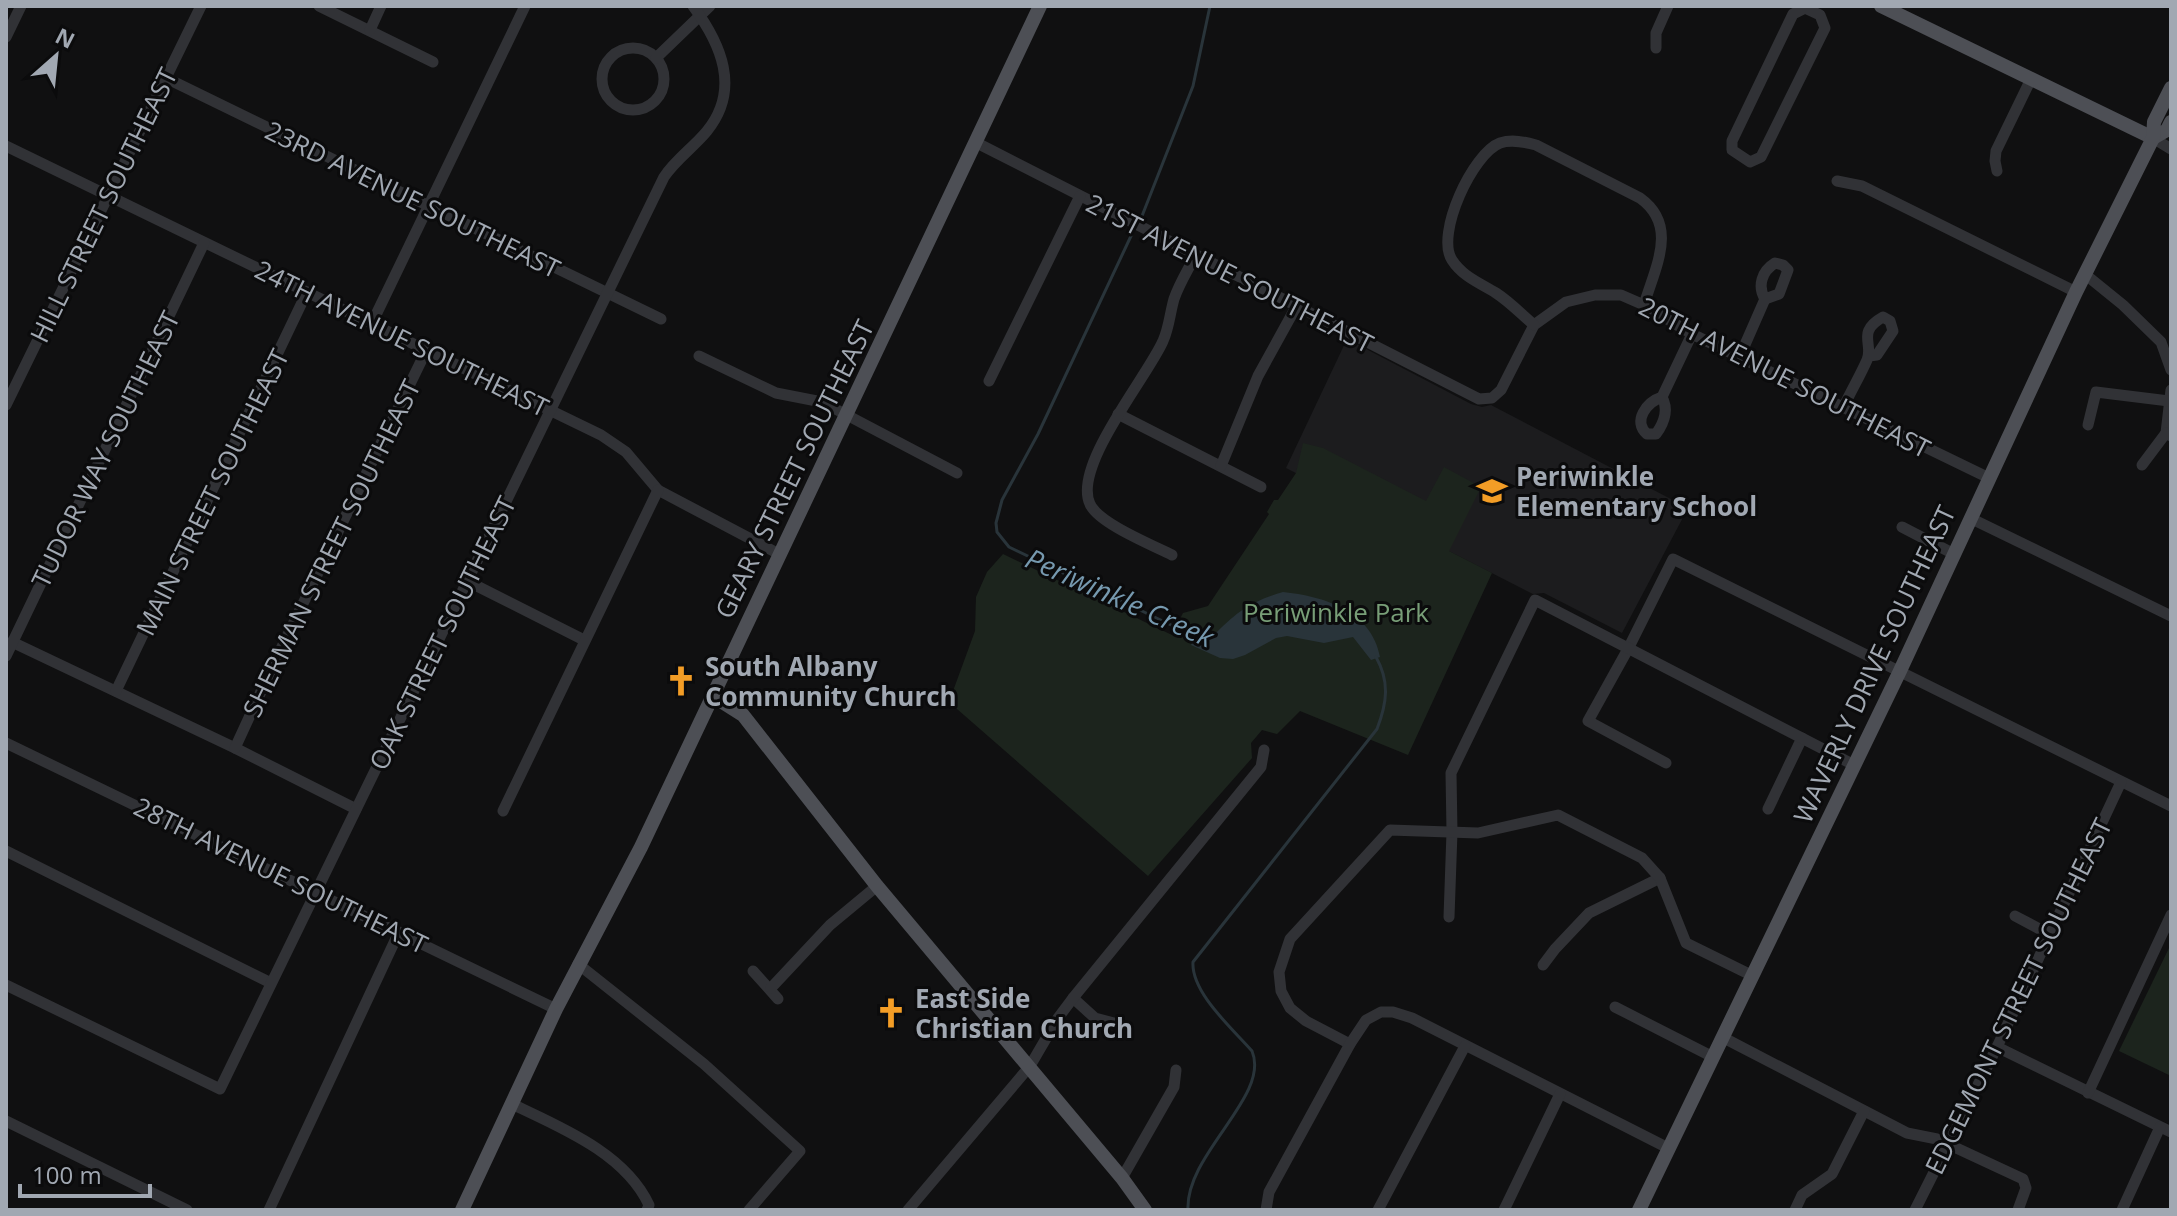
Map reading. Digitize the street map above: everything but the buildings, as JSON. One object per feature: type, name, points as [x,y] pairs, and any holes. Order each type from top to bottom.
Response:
[{"type":"main road","name":"GEARY STREET SOUTHEAST","points":[[462,1210],[578,964],[641,847],[1040,6]]},
{"type":"main road","points":[[1881,6],[2153,138]]},
{"type":"main road","name":"WAVERLY DRIVE SOUTHEAST","points":[[1639,1210],[1899,673],[2076,292],[2153,138],[2154,122],[2171,88]]},
{"type":"main road","name":"WAVERLY DRIVE SOUTHEAST","points":[[2153,138],[2167,130],[2171,122]]},
{"type":"main road","points":[[713,696],[743,715],[877,886],[1030,1066],[1145,1210]]},
{"type":"street","points":[[6,37],[21,6]]},
{"type":"street","name":"HILL STREET SOUTHEAST","points":[[6,405],[201,6]]},
{"type":"street","points":[[319,6],[433,62]]},
{"type":"street","points":[[370,30],[381,6]]},
{"type":"street","points":[[372,323],[525,6]]},
{"type":"street","name":"OAK STREET SOUTHEAST","points":[[6,985],[220,1089],[664,177],[674,162],[710,128],[721,106],[725,67],[719,47],[693,6]]},
{"type":"street","points":[[656,58],[710,6]]},
{"type":"street","points":[[1656,48],[1656,33],[1668,6]]},
{"type":"street","points":[[1805,8],[1815,8],[1825,28],[1761,157],[1750,162],[1739,158],[1732,150],[1732,141],[1793,14],[1805,8]]},
{"type":"street","points":[[634,48],[656,58],[664,81],[661,93],[654,102],[644,109],[632,111],[620,108],[610,100],[602,78],[612,56],[634,48]]},
{"type":"street","name":"23RD AVENUE SOUTHEAST","points":[[166,78],[661,319]]},
{"type":"street","points":[[1997,171],[1996,151],[2031,79]]},
{"type":"street","points":[[1534,325],[1496,294],[1445,261],[1453,211],[1477,164],[1500,137],[1557,155],[1640,198],[1653,208],[1659,218],[1663,237],[1644,305]]},
{"type":"street","points":[[2153,138],[2171,149]]},
{"type":"street","name":"21ST AVENUE SOUTHEAST","points":[[977,143],[1446,383],[1485,400]]},
{"type":"street","name":"24TH AVENUE SOUTHEAST","points":[[6,146],[614,442],[658,490],[779,554]]},
{"type":"street","points":[[1837,181],[1862,186],[2076,292]]},
{"type":"street","points":[[989,381],[1080,196]]},
{"type":"street","points":[[1659,218],[1672,212]]},
{"type":"street","name":"TUDOR WAY SOUTHEAST","points":[[6,656],[204,243]]},
{"type":"street","points":[[1172,555],[1098,515],[1089,503],[1087,487],[1090,472],[1118,414],[1165,339],[1175,297],[1195,256]]},
{"type":"street","points":[[2086,275],[2166,340],[2171,370]]},
{"type":"street","name":"MAIN STREET SOUTHEAST","points":[[116,691],[307,292]]},
{"type":"street","name":"20TH AVENUE SOUTHEAST","points":[[1485,400],[1501,390],[1534,325],[1566,302],[1595,295],[1621,295],[1692,334],[1989,478]]},
{"type":"street","points":[[1740,356],[1765,299]]},
{"type":"street","points":[[1221,466],[1258,376],[1296,307]]},
{"type":"street","points":[[1662,397],[1692,334]]},
{"type":"street","name":"SHERMAN STREET SOUTHEAST","points":[[235,748],[427,349]]},
{"type":"street","points":[[699,356],[776,393],[822,402],[957,473]]},
{"type":"street","points":[[1844,406],[1869,356]]},
{"type":"street","points":[[2088,425],[2096,392],[2170,395],[2168,435],[2142,465]]},
{"type":"street","points":[[1118,414],[1261,487]]},
{"type":"street","points":[[503,811],[658,490]]},
{"type":"street","points":[[1970,518],[2171,616]]},
{"type":"street","points":[[1902,527],[1954,554]]},
{"type":"street","points":[[1666,763],[1588,721],[1673,559],[2171,806]]},
{"type":"street","points":[[467,581],[584,640]]},
{"type":"street","points":[[1449,917],[1451,773],[1535,600],[1854,765]]},
{"type":"street","points":[[12,642],[356,809]]},
{"type":"street","points":[[1768,809],[1802,738]]},
{"type":"street","name":"28TH AVENUE SOUTHEAST","points":[[6,743],[556,1009]]},
{"type":"street","points":[[908,1210],[1030,1066],[1073,998],[1261,767],[1264,750]]},
{"type":"street","name":"EDGEMONT STREET SOUTHEAST","points":[[1915,1210],[1997,1047],[2121,782]]},
{"type":"street","points":[[1350,1044],[1306,1021],[1290,1008],[1281,991],[1279,972],[1290,939],[1390,830],[1478,833],[1558,815],[1642,858],[1660,878],[1686,943],[1753,976]]},
{"type":"street","points":[[6,851],[271,983]]},
{"type":"street","points":[[1543,965],[1589,913],[1660,878]]},
{"type":"street","points":[[753,971],[774,994],[830,925],[877,886]]},
{"type":"street","points":[[2088,1093],[2171,915]]},
{"type":"street","points":[[2015,916],[2049,934]]},
{"type":"street","points":[[269,1210],[399,932]]},
{"type":"street","points":[[578,964],[704,1064],[800,1151],[749,1210]]},
{"type":"street","points":[[1073,998],[1095,1018],[1114,1023]]},
{"type":"street","points":[[1615,1007],[1713,1057]]},
{"type":"street","points":[[1266,1210],[1269,1192],[1350,1044],[1366,1020],[1381,1012],[1412,1018],[1668,1148]]},
{"type":"street","points":[[1722,1037],[1907,1133],[1947,1144],[2023,1179],[2026,1188],[2018,1210]]},
{"type":"street","points":[[1378,1210],[1465,1046]]},
{"type":"street","points":[[1997,1047],[2165,1130],[2122,1210]]},
{"type":"street","points":[[1122,1178],[1174,1087],[1176,1070]]},
{"type":"street","points":[[1504,1210],[1560,1094]]},
{"type":"street","points":[[512,1104],[592,1145],[643,1192],[648,1207]]},
{"type":"street","points":[[1795,1210],[1802,1195],[1832,1174],[1864,1111]]},
{"type":"street","points":[[6,1121],[187,1210]]},
{"type":"shaded area","name":"Periwinkle Elementary School","points":[[1347,339],[1471,404],[1482,407],[1491,405],[1688,508],[1622,633],[1544,593],[1533,594],[1286,468]]},
{"type":"shaded area","points":[[1283,592],[1329,602],[1356,617],[1375,641],[1380,657],[1371,660],[1353,637],[1324,643],[1287,636],[1276,638],[1233,659],[1220,658],[1191,645],[1199,629],[1207,633],[1217,632],[1247,607]]},
{"type":"green space","name":"Periwinkle Park","points":[[1303,443],[1323,448],[1426,501],[1444,467],[1481,487],[1449,551],[1492,573],[1408,755],[1300,711],[1277,734],[1262,730],[1251,743],[1252,758],[1148,876],[949,702],[975,631],[976,597],[987,572],[1003,554],[1172,635],[1183,613],[1208,606],[1269,514],[1267,512],[1274,500],[1278,500],[1296,473]]},
{"type":"green space","points":[[2171,944],[2171,1076],[2119,1051]]},
{"type":"waterway","name":"Periwinkle Creek","points":[[1142,216],[1193,86],[1210,6]]},
{"type":"waterway","name":"Periwinkle Creek","points":[[1131,236],[1038,434],[1002,500],[997,532],[1009,547],[1198,638]]},
{"type":"waterway","name":"Periwinkle Creek","points":[[1188,1210],[1191,1189],[1199,1168],[1250,1087],[1255,1068],[1252,1051],[1206,998],[1194,974],[1193,962],[1377,729],[1386,693],[1376,657]]},
{"type":"place","name":"Periwinkle Elementary School","points":[[1492,491]]},
{"type":"place","name":"South Albany Community Church","points":[[681,681]]},
{"type":"place","name":"East Side Christian Church","points":[[891,1013]]}]
